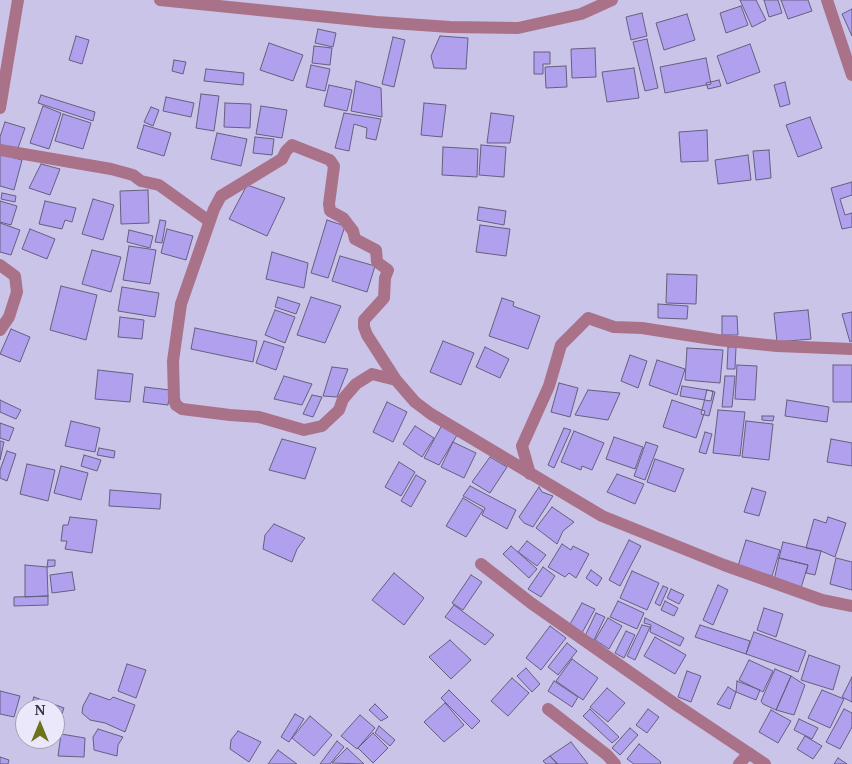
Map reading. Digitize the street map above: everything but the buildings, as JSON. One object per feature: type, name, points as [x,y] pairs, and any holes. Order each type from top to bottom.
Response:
[{"type":"street","points":[[0,108],[18,0]]},
{"type":"street","points":[[160,0],[377,22],[450,27],[518,28],[581,14],[612,0]]},
{"type":"street","points":[[827,0],[852,75]]},
{"type":"street","points":[[396,380],[372,374],[356,384],[343,399],[339,410],[322,426],[304,430],[259,417],[182,409],[176,405],[174,399],[173,361],[181,304],[210,221],[221,196],[282,159],[286,150],[292,145],[330,160],[335,172],[330,196],[330,211],[344,218],[355,239],[376,250],[377,262],[388,270],[384,298],[364,320],[364,327],[367,335],[396,380],[415,402],[431,414],[602,516],[724,565],[822,600],[852,606]]},
{"type":"street","points":[[0,150],[112,169],[133,175],[141,181],[159,185],[210,221]]},
{"type":"street","points":[[0,265],[15,276],[17,292],[9,317],[0,330]]},
{"type":"street","points":[[530,474],[522,446],[549,386],[561,345],[588,318],[614,327],[642,328],[718,340],[777,346],[852,349]]},
{"type":"street","points":[[481,564],[531,603],[678,706],[765,764]]},
{"type":"street","points":[[548,709],[615,764]]},
{"type":"street","points":[[739,764],[748,753]]}]
